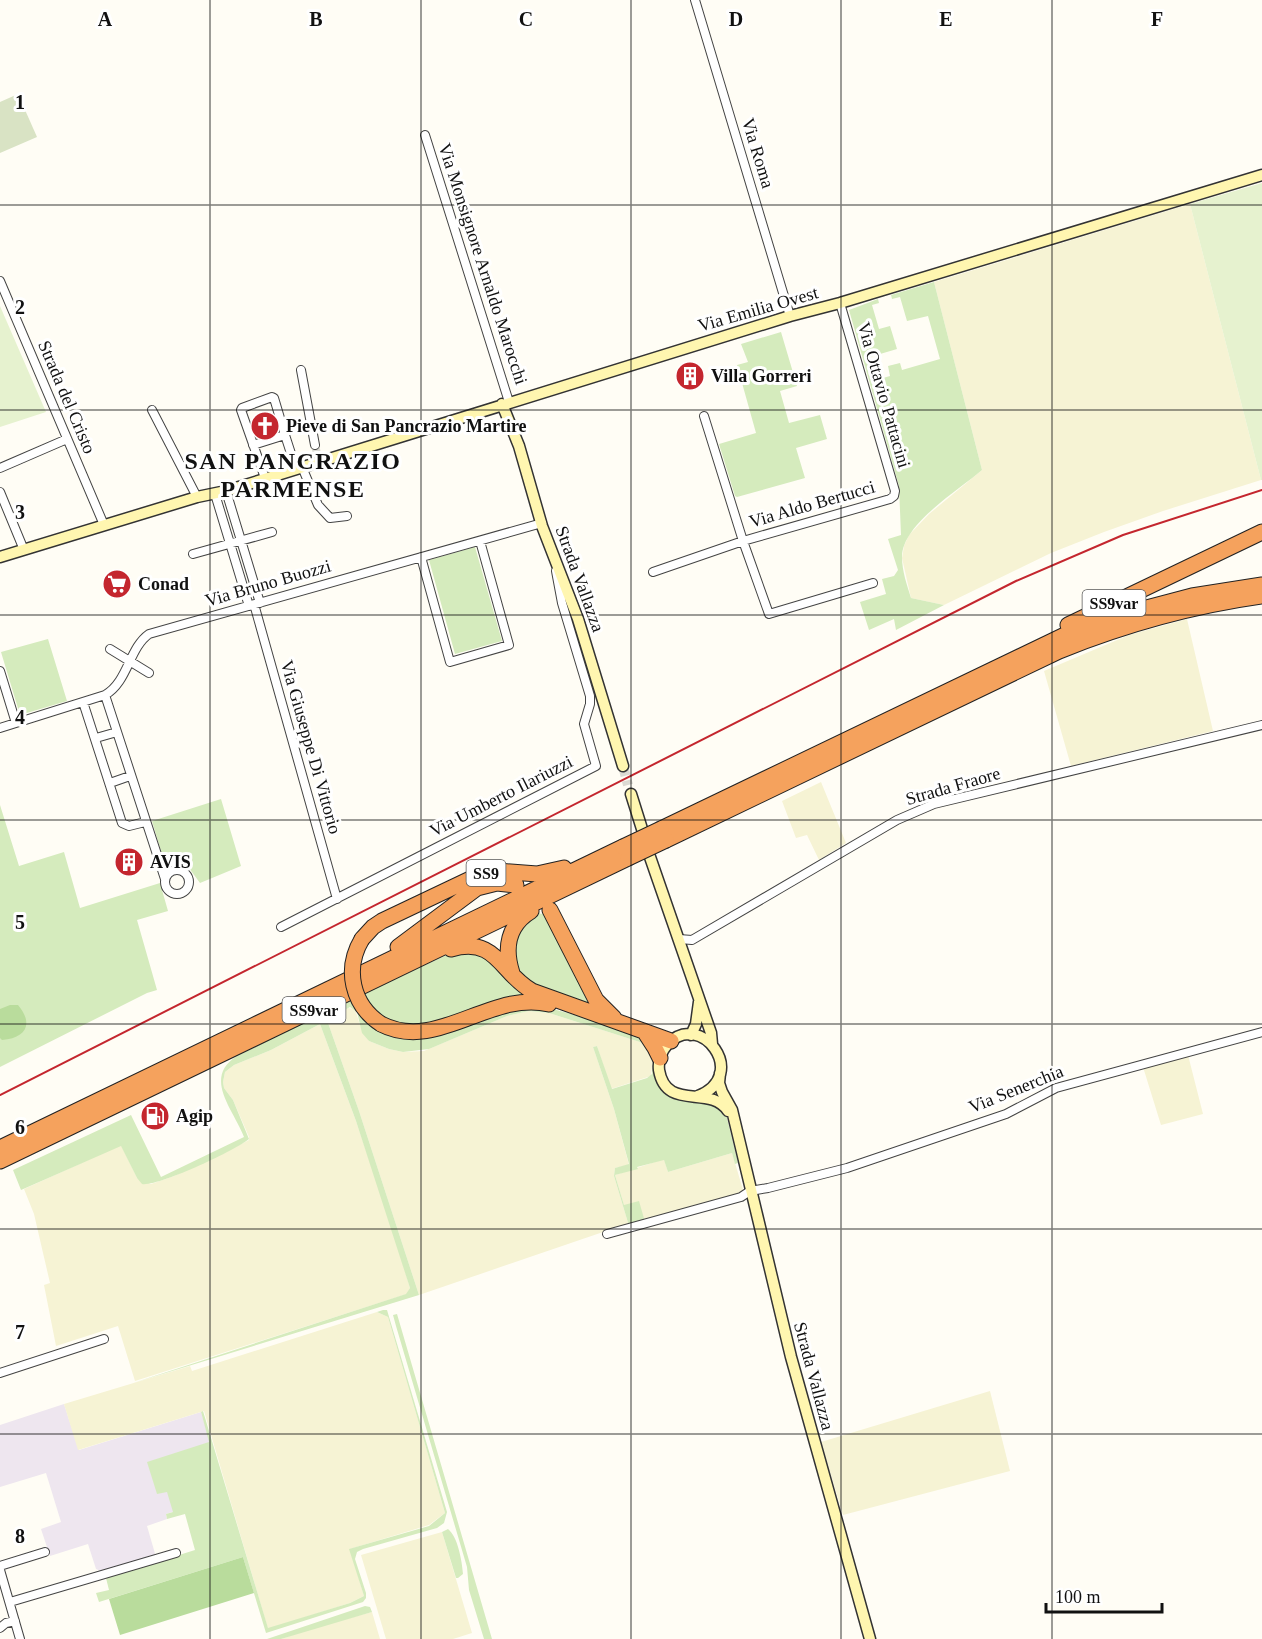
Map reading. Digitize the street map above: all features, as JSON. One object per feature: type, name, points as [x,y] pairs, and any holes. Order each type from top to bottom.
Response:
[{"type":"highway","name":"SS9var","points":[[969,680],[1009,653],[1262,532]]},
{"type":"highway","points":[[663,834],[969,680],[1067,634],[1139,610],[1192,596],[1262,585]]},
{"type":"highway","points":[[663,834],[1059,651],[1112,630],[1155,617],[1262,596]]},
{"type":"highway","name":"SS9var","points":[[0,1148],[369,970],[663,834]]},
{"type":"highway","name":"SS9var","points":[[0,1161],[603,870],[626,852]]},
{"type":"highway","name":"SS9","points":[[621,1023],[592,1018],[528,1001],[502,1005],[424,1032],[403,1032],[381,1024],[364,1009],[354,989],[353,964],[362,939],[369,930],[382,921],[478,875],[498,871],[547,873],[626,852]]},
{"type":"highway","points":[[512,973],[508,943],[511,931],[518,920],[535,908],[590,881],[603,870]]},
{"type":"highway","name":"SS9","points":[[369,970],[376,961],[416,935],[472,891],[492,884],[516,885]]},
{"type":"highway","name":"SS9","points":[[550,910],[599,1004],[621,1023]]},
{"type":"highway","name":"SS9","points":[[338,998],[381,982],[444,952],[473,946],[488,950],[522,984],[535,992],[670,1041]]},
{"type":"highway","points":[[644,1031],[660,1058]]},
{"type":"street","name":"Via Roma","points":[[695,0],[790,316]]},
{"type":"street","name":"Via Monsignore Arnaldo Marocchi","points":[[425,135],[497,363],[506,403]]},
{"type":"street","name":"Via Emilia Ovest","points":[[0,557],[197,497],[221,492],[318,460],[790,316],[840,303],[1262,175]]},
{"type":"street","name":"Strada del Cristo","points":[[0,281],[104,525]]},
{"type":"street","name":"Via Ottavio Pattacini","points":[[840,303],[895,491],[894,496]]},
{"type":"street","points":[[301,370],[315,445]]},
{"type":"street","points":[[265,478],[241,411],[242,408],[272,397],[299,468],[321,509],[330,518],[347,516]]},
{"type":"street","name":"Strada Vallazza","points":[[506,403],[549,545],[578,618],[622,766]]},
{"type":"street","points":[[152,410],[197,497]]},
{"type":"street","points":[[656,571],[743,541],[704,416]]},
{"type":"street","points":[[254,448],[285,435]]},
{"type":"street","points":[[0,468],[67,439]]},
{"type":"street","points":[[0,492],[24,550]]},
{"type":"street","points":[[221,492],[242,540],[254,604]]},
{"type":"street","points":[[221,492],[231,543],[254,604]]},
{"type":"street","name":"Via Aldo Bertucci","points":[[873,583],[769,614],[743,541],[890,500],[894,496]]},
{"type":"street","name":"Via Bruno Buozzi","points":[[105,695],[115,689],[144,638],[149,634],[542,523]]},
{"type":"street","points":[[193,554],[272,532]]},
{"type":"street","points":[[421,557],[450,662],[509,645],[480,541]]},
{"type":"street","name":"Via Umberto Ilariuzzi","points":[[281,927],[596,766],[584,724],[590,696],[549,545]]},
{"type":"street","name":"Via Giuseppe Di Vittorio","points":[[254,604],[337,899]]},
{"type":"street","points":[[110,649],[149,673]]},
{"type":"street","points":[[0,671],[16,723]]},
{"type":"street","points":[[0,728],[105,695],[166,888],[172,894],[180,894],[187,889],[189,882],[186,874],[180,870],[172,871],[165,879]]},
{"type":"street","points":[[83,702],[122,823],[129,826],[145,822]]},
{"type":"street","name":"Strada Fraore","points":[[679,939],[692,940],[897,820],[934,804],[1262,725]]},
{"type":"street","points":[[96,738],[117,732]]},
{"type":"street","points":[[110,783],[130,776]]},
{"type":"street","points":[[629,789],[642,829]]},
{"type":"street","name":"Strada Vallazza","points":[[650,856],[711,1033],[712,1044],[720,1057],[719,1083],[732,1110],[791,1357],[870,1639]]},
{"type":"street","points":[[159,862],[172,871]]},
{"type":"street","points":[[691,1035],[696,1024],[700,1002]]},
{"type":"street","name":"Via Senerchia","points":[[607,1233],[741,1197],[750,1191],[847,1168],[1006,1114],[1056,1088],[1262,1032]]},
{"type":"street","points":[[712,1044],[699,1036],[691,1035],[684,1035],[670,1041],[660,1058],[659,1073],[666,1086],[677,1094],[716,1099],[726,1107],[733,1119]]},
{"type":"street","points":[[698,1096],[712,1088],[720,1073]]},
{"type":"street","points":[[0,1372],[104,1339]]},
{"type":"street","points":[[21,1639],[0,1568],[45,1552]]},
{"type":"street","points":[[10,1602],[176,1553]]},
{"type":"street","points":[[0,1628],[6,1623],[15,1621]]},
{"type":"shaded area","points":[[1190,204],[1261,480],[1104,532],[1051,553],[944,605],[911,598],[902,558],[909,535],[929,514],[982,470],[934,282]]},
{"type":"shaded area","points":[[1187,619],[1213,731],[1071,766],[1044,671],[1129,635]]},
{"type":"shaded area","points":[[821,782],[846,843],[819,860],[807,835],[796,838],[782,801]]},
{"type":"shaded area","points":[[348,1008],[355,1009],[360,1025],[369,1041],[403,1052],[424,1051],[507,1016],[529,1011],[549,1013],[643,1043],[653,1057],[651,1076],[611,1089],[597,1046],[593,1047],[614,1109],[629,1165],[615,1168],[614,1176],[629,1226],[606,1231],[419,1295],[327,1020]]},
{"type":"shaded area","points":[[320,1024],[394,1234],[410,1288],[407,1294],[135,1381],[118,1326],[56,1346],[44,1285],[50,1283],[34,1214],[24,1189],[121,1145],[137,1178],[151,1184],[174,1176],[249,1140],[233,1100],[224,1088],[225,1072],[234,1065],[271,1050]]},
{"type":"shaded area","points":[[1188,1055],[1203,1114],[1161,1125],[1143,1067]]},
{"type":"shaded area","points":[[732,1153],[744,1193],[645,1219],[630,1226],[615,1175],[664,1159],[668,1172]]},
{"type":"shaded area","points":[[377,1312],[388,1317],[445,1513],[429,1525],[350,1549],[364,1596],[350,1603],[268,1629],[204,1411],[78,1450],[64,1404],[190,1366],[192,1371]]},
{"type":"shaded area","points":[[990,1391],[1010,1471],[843,1515],[821,1442]]},
{"type":"shaded area","points":[[64,1404],[79,1450],[201,1412],[225,1495],[166,1514],[167,1519],[147,1526],[156,1557],[105,1573],[96,1569],[88,1544],[50,1556],[41,1529],[61,1522],[46,1473],[0,1487],[0,1425]]},
{"type":"shaded area","points":[[442,1532],[472,1633],[453,1639],[386,1639],[361,1555]]},
{"type":"shaded area","points":[[372,1612],[380,1639],[281,1639],[313,1628]]},
{"type":"green space","points":[[18,94],[37,137],[0,153],[0,102]]},
{"type":"green space","points":[[1262,183],[1262,480],[1261,480],[1190,204]]},
{"type":"green space","points":[[934,282],[982,470],[921,520],[904,545],[903,567],[911,598],[944,605],[896,630],[894,619],[869,630],[860,602],[886,594],[882,579],[894,576],[898,570],[888,539],[901,535],[899,486],[849,310],[878,299],[879,303],[872,305],[879,329],[890,326],[897,349],[870,357],[876,380],[890,376],[888,366],[900,363],[902,370],[940,359],[928,316],[907,321],[900,297],[892,299],[891,295]]},
{"type":"green space","points":[[0,306],[46,412],[0,427]]},
{"type":"green space","points":[[781,332],[797,386],[780,391],[789,423],[820,415],[827,439],[796,448],[805,478],[737,497],[719,444],[756,433],[737,365],[748,362],[741,344]]},
{"type":"green space","points":[[475,547],[502,641],[455,654],[429,560]]},
{"type":"green space","points":[[48,639],[67,701],[20,715],[1,652]]},
{"type":"green space","points":[[221,799],[241,866],[200,883],[189,868],[163,858],[152,821]]},
{"type":"green space","points":[[0,805],[19,866],[64,852],[80,908],[160,883],[168,911],[137,920],[157,990],[0,1067]]},
{"type":"green space","points":[[537,911],[541,914],[546,912],[593,1007],[549,992],[520,973],[514,961],[514,935]]},
{"type":"green space","points":[[475,950],[529,995],[422,1027],[384,1021],[361,995],[455,951]]},
{"type":"green space","points":[[352,999],[391,1033],[503,1009],[542,1006],[615,1026],[649,1041],[661,1085],[709,1100],[726,1114],[738,1163],[735,1164],[732,1153],[668,1172],[664,1160],[615,1175],[624,1205],[639,1201],[645,1222],[629,1226],[614,1176],[615,1168],[629,1164],[614,1109],[593,1047],[597,1046],[612,1089],[647,1078],[652,1074],[653,1057],[643,1043],[549,1013],[529,1011],[507,1016],[429,1049],[403,1052],[369,1041],[362,1033],[357,1012],[350,1007],[327,1020],[419,1295],[133,1383],[406,1294],[410,1288],[356,1121],[320,1024],[271,1050],[234,1065],[225,1072],[224,1088],[233,1100],[249,1139],[214,1159],[164,1180],[142,1184],[121,1146],[21,1190],[13,1170],[131,1115],[161,1177],[244,1137],[228,1105],[221,1084],[222,1074],[227,1065],[237,1056]]},
{"type":"green space","points":[[18,1005],[23,1012],[26,1018],[25,1029],[17,1036],[2,1040],[0,1038],[0,1009]]},
{"type":"green space","points":[[387,1310],[447,1512],[444,1523],[437,1528],[357,1552],[355,1559],[366,1593],[363,1602],[266,1633],[243,1557],[99,1602],[96,1593],[109,1590],[106,1578],[195,1550],[185,1514],[167,1519],[166,1514],[173,1512],[167,1492],[157,1494],[147,1462],[209,1442],[201,1412],[203,1411],[268,1628],[350,1603],[364,1596],[349,1549],[429,1526],[445,1513],[388,1317],[377,1312]]},
{"type":"green space","points":[[397,1314],[492,1639],[484,1639],[469,1590],[467,1567],[393,1315]]},
{"type":"green space","points":[[448,1529],[457,1543],[460,1556],[463,1574],[458,1578],[456,1578],[442,1532]]},
{"type":"green space","points":[[243,1557],[254,1593],[120,1635],[109,1599]]},
{"type":"green space","points":[[365,1606],[370,1607],[372,1612],[281,1639],[267,1639]]},
{"type":"tunnel","points":[[315,445],[318,458]]},
{"type":"tunnel","points":[[623,766],[628,785]]},
{"type":"railway","points":[[0,1095],[1016,581],[1123,535],[1262,490]]},
{"type":"place","name":"Villa Gorreri","points":[[690,376]]},
{"type":"place","name":"Pieve di San Pancrazio Martire","points":[[265,426]]},
{"type":"place","name":"Conad","points":[[117,584]]},
{"type":"place","name":"AVIS","points":[[129,862]]},
{"type":"place","name":"Agip","points":[[155,1116]]},
{"type":"district","name":"SAN PANCRAZIO PARMENSE","points":[[293,475]]}]
